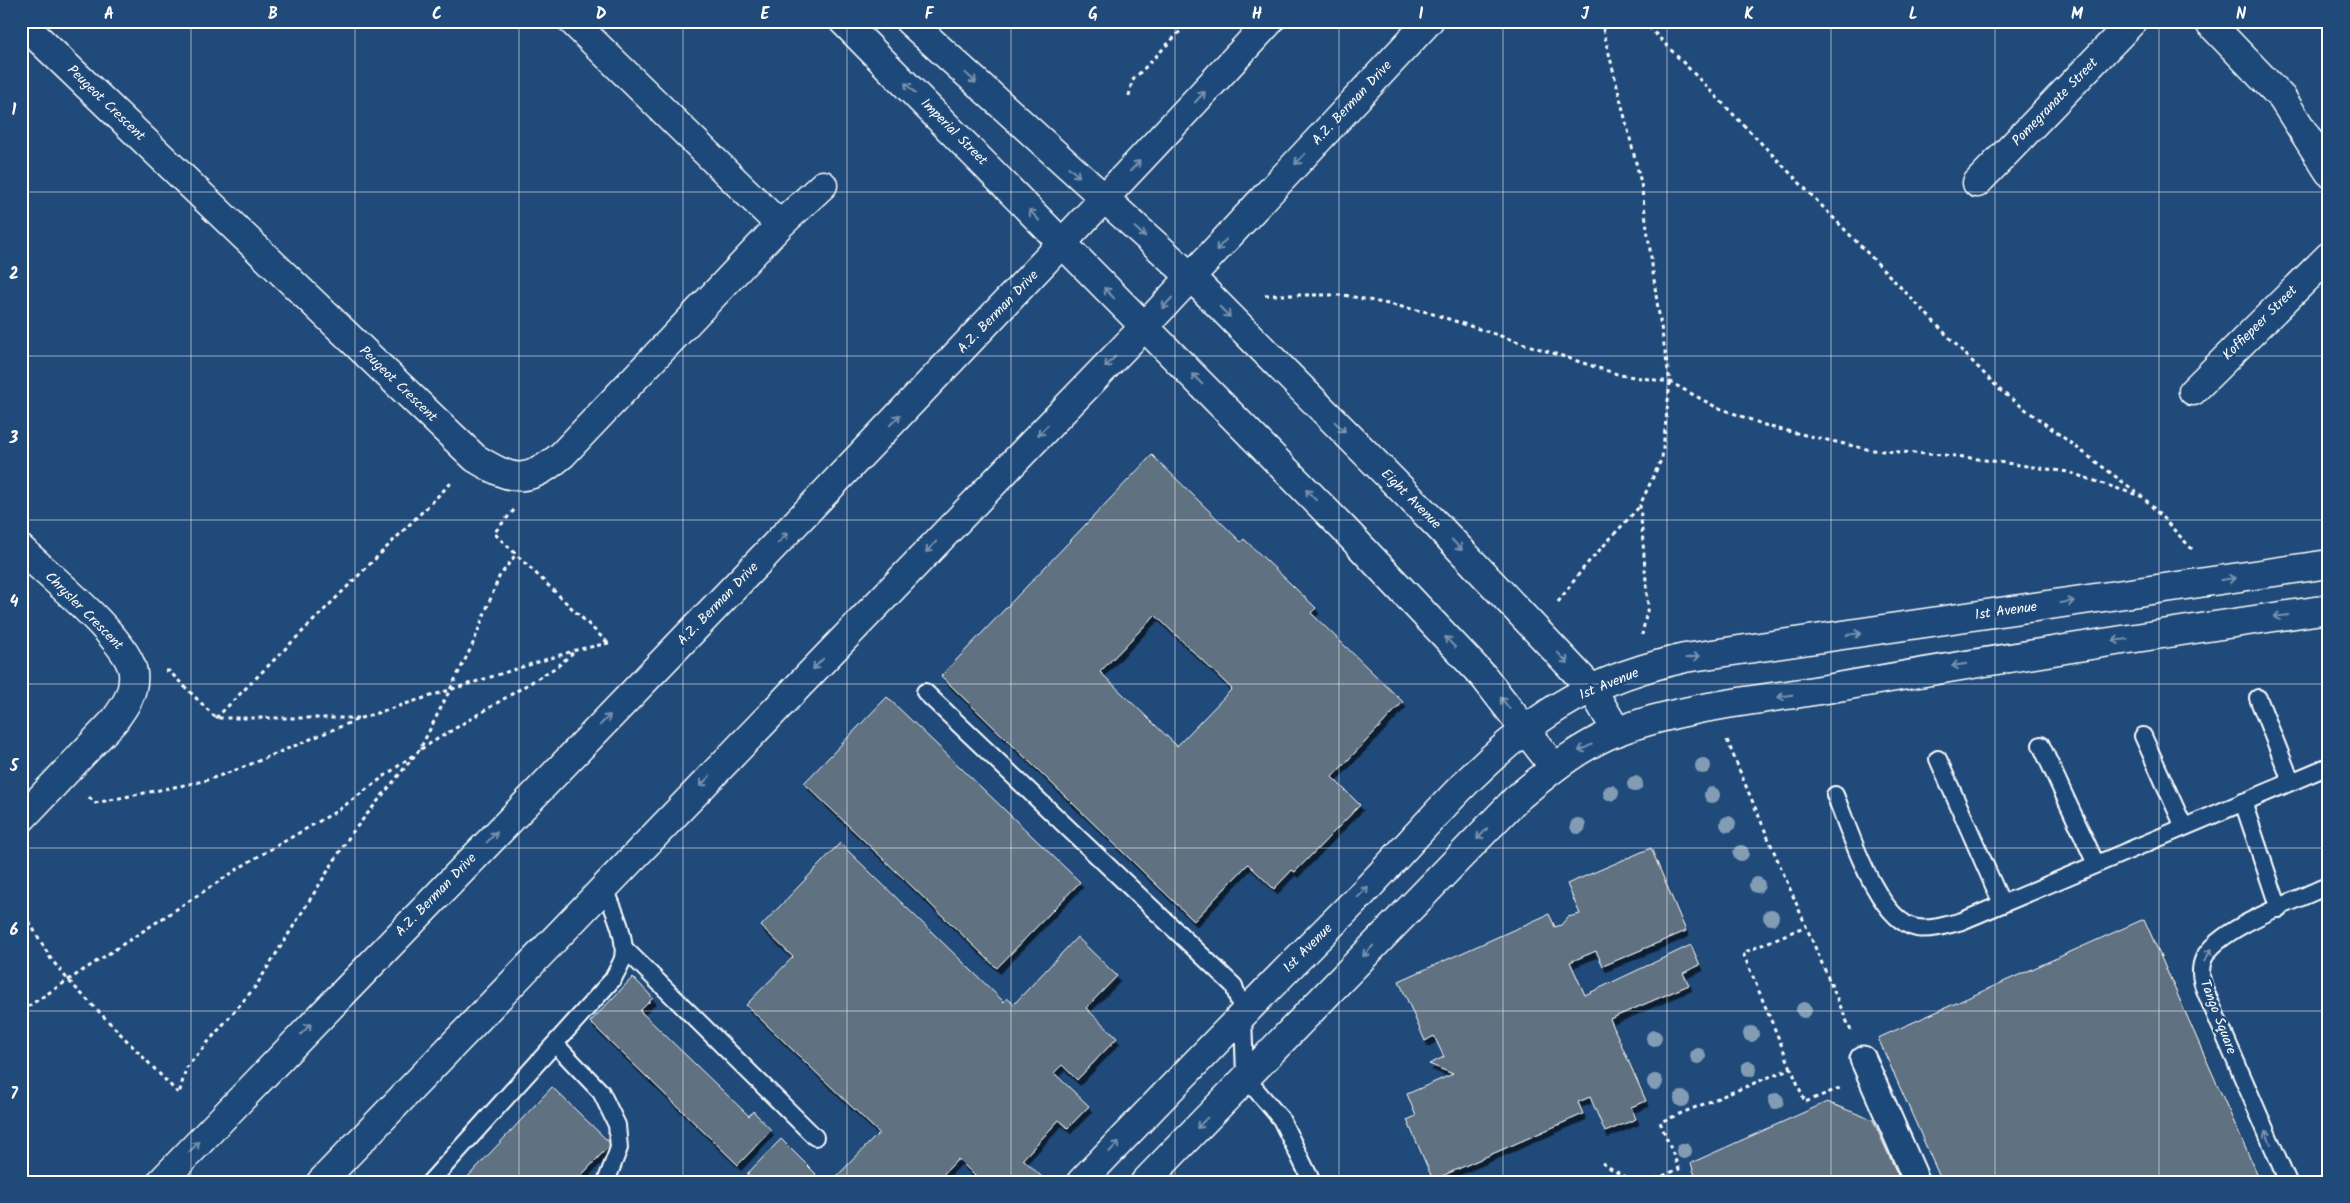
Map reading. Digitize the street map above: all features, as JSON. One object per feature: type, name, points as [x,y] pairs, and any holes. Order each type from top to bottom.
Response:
[{"type":"street","points":[[572,21],[780,225]]},
{"type":"street","name":"Imperial Street","points":[[843,21],[1006,184],[1143,328]]},
{"type":"street","points":[[909,21],[1104,199]]},
{"type":"street","name":"A.Z. Berman Drive","points":[[160,1182],[749,573],[1062,245],[1270,21]]},
{"type":"street","name":"A.Z. Berman Drive","points":[[321,1182],[1143,328],[1429,21]]},
{"type":"street","name":"Pomegranate Street","points":[[1977,184],[2134,21]]},
{"type":"street","points":[[2208,21],[2282,98],[2329,172]]},
{"type":"street","name":"Peugeot Crescent","points":[[21,22],[475,458],[499,473],[514,477],[530,476],[548,467],[562,455],[780,225],[822,185]]},
{"type":"street","name":"Eight Avenue","points":[[1104,199],[1191,277],[1439,527],[1592,688],[1617,732]]},
{"type":"street","name":"Koffiepeer Street","points":[[2193,391],[2329,256]]},
{"type":"street","points":[[1143,328],[1345,530],[1484,677],[1554,767]]},
{"type":"street","name":"Chrysler Crescent","points":[[21,549],[107,630],[126,654],[133,672],[132,689],[122,710],[21,819]]},
{"type":"street","name":"1st Avenue","points":[[1080,1182],[1364,892],[1482,767],[1525,729],[1592,688],[1619,677],[1685,658],[2329,564]]},
{"type":"street","points":[[1145,1182],[1516,799],[1554,767],[1578,751],[1617,732],[1672,715],[1736,703],[2014,656],[2329,609]]},
{"type":"street","points":[[1867,1067],[1917,1182]]},
{"type":"lane","points":[[925,692],[1234,986],[1243,1014],[1246,1077],[1281,1119],[1312,1182]]},
{"type":"lane","points":[[2258,698],[2291,781]]},
{"type":"lane","points":[[2143,736],[2184,827]]},
{"type":"lane","points":[[2041,745],[2096,864]]},
{"type":"lane","points":[[1938,759],[2002,904]]},
{"type":"lane","points":[[1835,795],[1876,892],[1888,911],[1901,921],[1915,928],[1936,928],[1962,921],[2329,766]]},
{"type":"lane","points":[[2243,802],[2255,831],[2279,909]]},
{"type":"lane","name":"Tango Square","points":[[2288,1182],[2207,995],[2201,980],[2201,971],[2204,959],[2210,949],[2226,935],[2244,924],[2329,885]]},
{"type":"lane","points":[[430,1182],[613,979],[622,960],[624,948],[618,923],[604,886]]},
{"type":"lane","points":[[624,948],[815,1137]]},
{"type":"lane","points":[[555,1044],[601,1092],[617,1125],[619,1148],[606,1182]]},
{"type":"path","points":[[1129,96],[1132,81],[1190,21]]},
{"type":"path","points":[[1558,602],[1585,566],[1640,505],[1662,458],[1670,382],[1656,302],[1642,183],[1600,21]]},
{"type":"path","points":[[1643,21],[2001,392],[2143,497],[2193,550]]},
{"type":"path","points":[[1264,295],[1344,295],[1418,310],[1620,375],[1670,382],[1714,406],[1770,427],[1871,450],[1957,456],[2068,472],[2143,497]]},
{"type":"path","points":[[216,718],[475,458]]},
{"type":"path","points":[[1640,505],[1648,606],[1641,640]]},
{"type":"path","points":[[88,797],[95,803],[204,781],[239,769],[361,718],[576,650],[609,643],[494,533],[517,506]]},
{"type":"path","points":[[21,908],[51,959],[69,981],[179,1094],[186,1068],[256,986],[351,834],[420,749],[472,646],[499,577],[516,554]]},
{"type":"path","points":[[21,1011],[247,863],[337,811],[420,749],[558,666],[576,650]]},
{"type":"path","points":[[169,671],[216,718],[361,718]]},
{"type":"path","points":[[1725,733],[1748,791],[1867,1067],[1806,1102],[1743,953],[1806,926]]},
{"type":"path","points":[[1648,1182],[1679,1169],[1660,1122],[1791,1068]]},
{"type":"path","points":[[1602,1163],[1633,1182]]},
{"type":"building","points":[[1152,455],[1241,542],[1244,539],[1316,608],[1311,613],[1403,702],[1332,777],[1360,805],[1295,872],[1292,870],[1274,889],[1248,864],[1194,921],[941,676]],"holes":[[[1155,615],[1232,689],[1177,746],[1100,672]]]},
{"type":"building","points":[[887,697],[1080,882],[997,968],[804,783]]},
{"type":"building","points":[[840,843],[1004,1002],[1007,998],[1014,1004],[1077,937],[1117,976],[1086,1008],[1117,1038],[1077,1080],[1062,1065],[1054,1073],[1089,1106],[1068,1128],[1059,1120],[1023,1159],[1042,1177],[1038,1182],[981,1182],[958,1159],[936,1182],[833,1180],[879,1133],[746,1005],[793,957],[761,926]]},
{"type":"building","points":[[1651,848],[1686,931],[1603,966],[1596,951],[1570,962],[1585,995],[1691,945],[1700,965],[1683,973],[1689,985],[1610,1019],[1646,1101],[1631,1107],[1636,1119],[1605,1132],[1590,1097],[1578,1102],[1583,1114],[1433,1180],[1407,1120],[1416,1116],[1407,1094],[1453,1074],[1429,1064],[1444,1057],[1434,1036],[1425,1041],[1399,981],[1549,914],[1555,927],[1561,925],[1568,917],[1580,914],[1567,884]]},
{"type":"building","points":[[2144,919],[2260,1181],[1942,1182],[1878,1038]]},
{"type":"building","points":[[633,977],[653,998],[640,1011],[749,1116],[753,1111],[771,1130],[738,1165],[590,1022]]},
{"type":"building","points":[[552,1087],[611,1144],[575,1182],[463,1182]]},
{"type":"building","points":[[1827,1102],[1873,1120],[1901,1182],[1689,1182],[1696,1179],[1691,1163]]},
{"type":"building","points":[[781,1139],[816,1174],[808,1182],[755,1182],[747,1174]]}]
